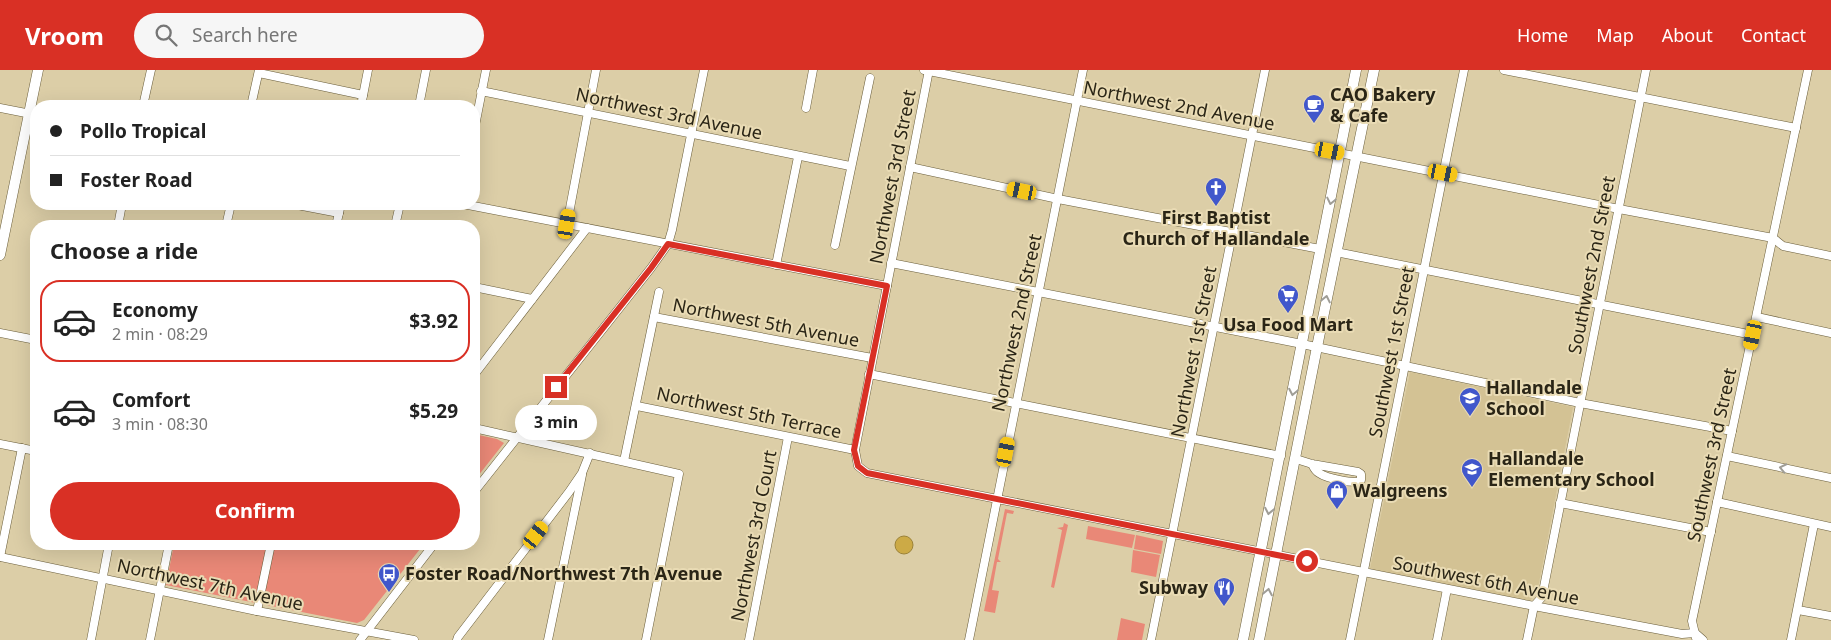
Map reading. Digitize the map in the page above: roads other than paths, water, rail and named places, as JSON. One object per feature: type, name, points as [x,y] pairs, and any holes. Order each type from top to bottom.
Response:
[{"type":"main road","points":[[35,100],[38,70]]},
{"type":"main road","points":[[1243,640],[1356,70]]},
{"type":"main road","points":[[1259,640],[1275,554],[1296,459],[1316,347],[1374,70]]},
{"type":"main road","points":[[0,255],[4,220],[30,125]]},
{"type":"street","points":[[144,100],[151,70]]},
{"type":"street","points":[[362,100],[368,70]]},
{"type":"street","points":[[420,100],[426,70]]},
{"type":"street","points":[[480,101],[486,70]]},
{"type":"street","points":[[567,224],[596,70]]},
{"type":"street","points":[[480,484],[668,244],[704,70]]},
{"type":"street","points":[[806,108],[813,70]]},
{"type":"street","name":"Northwest 2nd Avenue","points":[[927,70],[1619,209],[1773,238],[1783,246],[1831,256]]},
{"type":"street","name":"Northwest 3rd Street","points":[[858,466],[854,450],[910,167],[927,70]]},
{"type":"street","name":"Northwest 2nd Street","points":[[969,640],[1083,70]]},
{"type":"street","name":"Northwest 1st Street","points":[[1151,640],[1265,70]]},
{"type":"street","name":"Southwest 1st Street","points":[[1350,640],[1464,70]]},
{"type":"street","points":[[1504,70],[1796,128]]},
{"type":"street","name":"Southwest 2nd Street","points":[[1527,640],[1534,606],[1542,596],[1646,70]]},
{"type":"street","name":"Southwest 3rd Street","points":[[1695,637],[1692,621],[1808,70]]},
{"type":"street","points":[[252,100],[259,71],[364,94]]},
{"type":"street","points":[[835,245],[850,166],[870,78]]},
{"type":"street","name":"Northwest 3rd Avenue","points":[[482,91],[850,166]]},
{"type":"street","points":[[0,108],[30,113]]},
{"type":"street","points":[[776,265],[798,156]]},
{"type":"street","points":[[910,167],[1058,199],[1320,249]]},
{"type":"street","points":[[480,207],[887,286]]},
{"type":"street","points":[[323,210],[339,213]]},
{"type":"street","points":[[337,220],[340,210]]},
{"type":"street","points":[[480,366],[587,228]]},
{"type":"street","points":[[1336,252],[1600,303],[1753,335]]},
{"type":"street","points":[[891,263],[1302,344],[1580,403],[1732,431]]},
{"type":"street","points":[[480,288],[532,299]]},
{"type":"street","points":[[624,461],[637,406],[659,292]]},
{"type":"street","name":"Northwest 5th Avenue","points":[[654,317],[872,358]]},
{"type":"street","points":[[1757,317],[1831,333]]},
{"type":"street","points":[[0,332],[30,339]]},
{"type":"street","name":"Northwest 5th Avenue","points":[[869,374],[1280,456]]},
{"type":"street","name":"Northwest 5th Terrace","points":[[637,406],[854,450]]},
{"type":"street","points":[[480,429],[679,474],[646,640]]},
{"type":"street","name":"Northwest 3rd Court","points":[[749,640],[788,437]]},
{"type":"street","points":[[0,444],[30,450]]},
{"type":"street","points":[[0,557],[22,448]]},
{"type":"street","points":[[548,640],[582,473],[590,453]]},
{"type":"street","points":[[1727,456],[1831,478]]},
{"type":"street","points":[[1296,459],[1312,464],[1358,472],[1361,474],[1361,480],[1354,482],[1322,475],[1315,470],[1312,464]]},
{"type":"street","name":"Southwest 6th Avenue","points":[[858,466],[867,473],[1695,637]]},
{"type":"street","points":[[457,640],[582,473]]},
{"type":"street","points":[[1717,502],[1831,527]]},
{"type":"street","points":[[1560,503],[1711,532]]},
{"type":"street","points":[[1791,640],[1814,524]]},
{"type":"street","points":[[91,640],[108,550]]},
{"type":"street","points":[[150,640],[169,550]]},
{"type":"street","points":[[257,611],[270,550]]},
{"type":"street","points":[[360,640],[429,550]]},
{"type":"street","name":"Northwest 7th Avenue","points":[[0,557],[103,577],[257,611],[414,640]]},
{"type":"street","points":[[1438,640],[1447,589]]},
{"type":"street","points":[[1798,610],[1831,616]]},
{"type":"street","points":[[1695,637],[1703,640]]},
{"type":"place","name":"CAO Bakery & Cafe","points":[[1314,124]]},
{"type":"place","name":"First Baptist Church of Hallandale","points":[[1216,207]]},
{"type":"place","name":"Usa Food Mart","points":[[1288,314]]},
{"type":"place","name":"Hallandale School","points":[[1470,417]]},
{"type":"place","name":"Hallandale Elementary School","points":[[1472,488]]},
{"type":"place","name":"Walgreens","points":[[1337,510]]},
{"type":"place","name":"Foster Road/Northwest 7th Avenue","points":[[389,593]]},
{"type":"place","name":"Subway","points":[[1224,607]]}]
